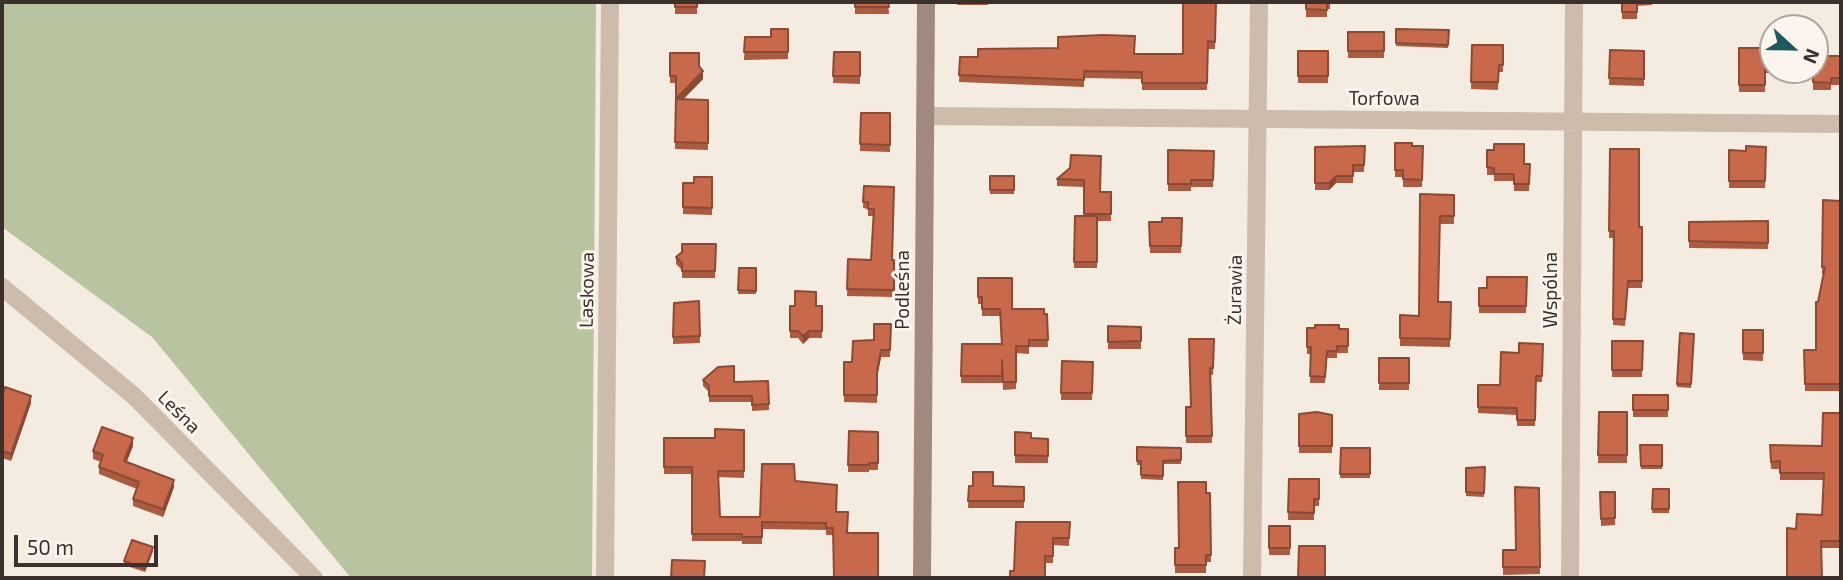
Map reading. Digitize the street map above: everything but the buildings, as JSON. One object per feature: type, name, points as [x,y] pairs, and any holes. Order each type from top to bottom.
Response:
[{"type":"street","name":"Laskowa","points":[[605,578],[610,2]]},
{"type":"street","name":"Podleśna","points":[[922,578],[926,2]]},
{"type":"street","name":"Żurawia","points":[[1252,578],[1259,2]]},
{"type":"street","name":"Wspólna","points":[[1570,578],[1574,2]]},
{"type":"street","name":"Torfowa","points":[[926,116],[1841,124]]},
{"type":"street","name":"Leśna","points":[[2,287],[134,396],[314,578]]},
{"type":"green space","points":[[2,2],[596,2],[592,578],[351,578],[152,337],[2,227]]}]
